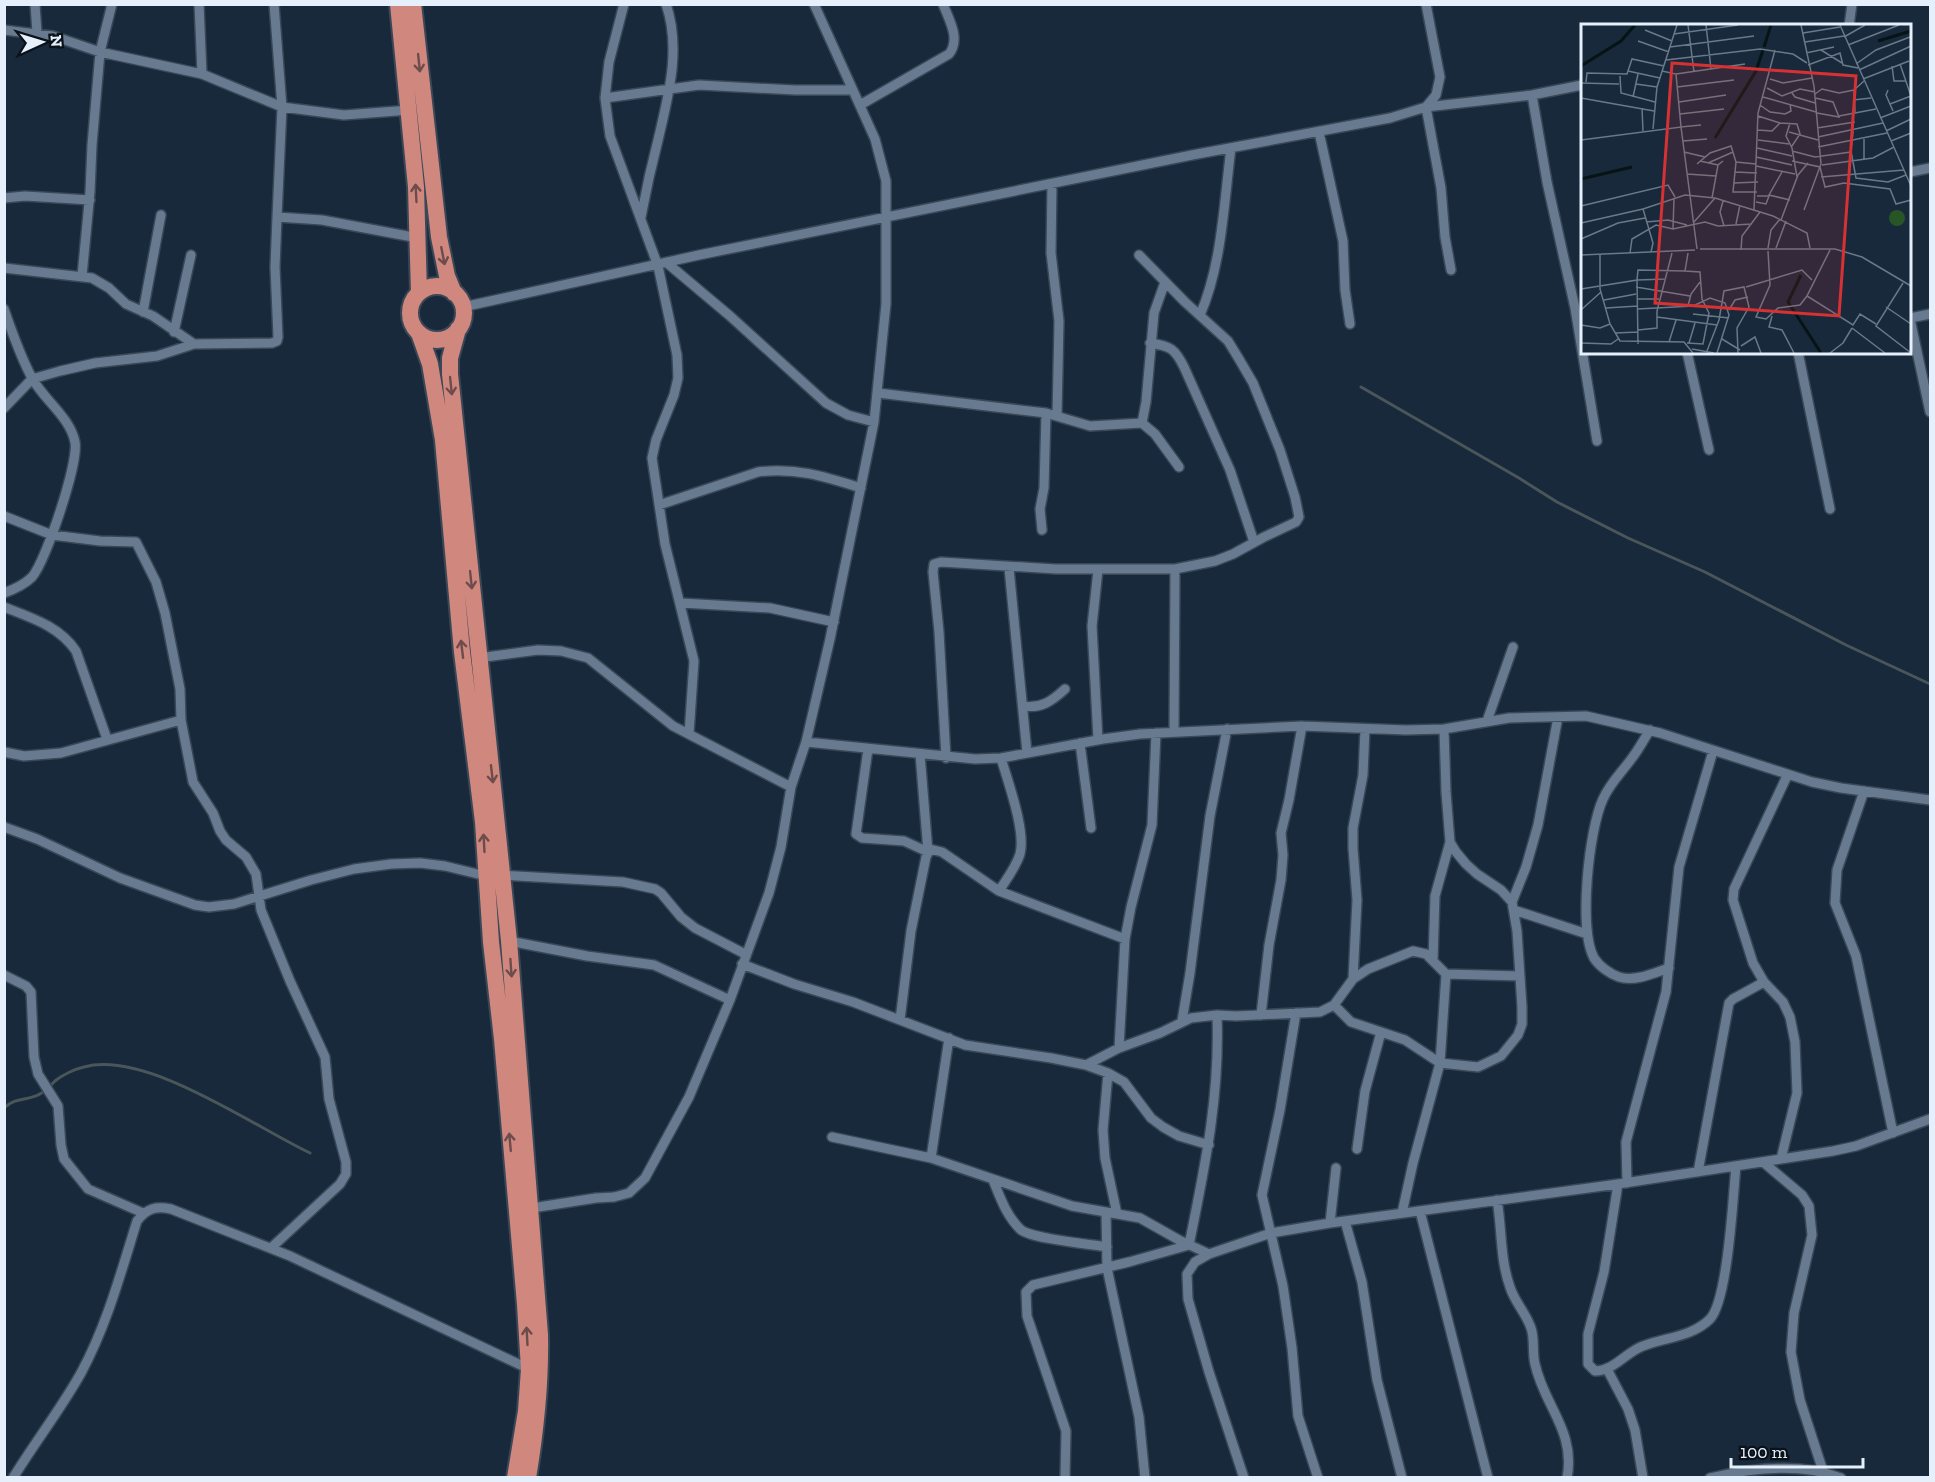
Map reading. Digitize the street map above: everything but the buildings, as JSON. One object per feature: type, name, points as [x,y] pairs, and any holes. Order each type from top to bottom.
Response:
[{"type":"highway","points":[[398,4],[416,187],[419,293]]},
{"type":"highway","points":[[413,4],[439,237],[447,276],[458,300],[462,320],[450,358],[450,374],[478,658],[496,808],[493,876],[529,1369],[526,1411],[516,1478]]},
{"type":"highway","points":[[458,300],[439,286],[427,288],[419,293],[412,302],[410,313],[412,324],[419,333],[430,364],[443,440],[462,652],[483,822],[509,941],[532,1208],[541,1367],[528,1478]]},
{"type":"highway","points":[[419,333],[428,339],[440,340],[450,336],[458,329]]},
{"type":"street","points":[[35,4],[37,33]]},
{"type":"street","points":[[82,276],[90,200],[100,52],[112,4]]},
{"type":"street","points":[[199,4],[202,74]]},
{"type":"street","points":[[4,408],[32,380],[60,371],[95,363],[157,356],[194,344],[272,343],[277,341],[275,267],[282,107],[274,4]]},
{"type":"street","points":[[624,4],[609,62],[605,98],[610,136],[641,217],[663,264],[678,366],[674,395],[653,449],[653,474],[665,544],[681,603],[693,661],[689,734]]},
{"type":"street","points":[[641,217],[670,89],[673,42],[666,4]]},
{"type":"street","points":[[532,1208],[615,1197],[629,1193],[645,1178],[689,1097],[730,1000],[782,847],[791,787],[806,742],[834,622],[874,422],[886,304],[886,181],[881,158],[875,139],[814,4]]},
{"type":"street","points":[[860,105],[945,57],[952,50],[954,37],[943,4]]},
{"type":"street","points":[[1426,4],[1440,77],[1436,95],[1426,107]]},
{"type":"street","points":[[1849,24],[1852,4]]},
{"type":"street","points":[[4,30],[53,36],[100,52],[202,74],[282,107],[344,115],[410,110]]},
{"type":"street","points":[[605,98],[699,85],[795,90],[853,90]]},
{"type":"street","points":[[458,300],[663,264],[1052,184],[1390,118],[1426,107],[1532,95],[1581,85]]},
{"type":"street","points":[[1532,95],[1547,182],[1581,344]]},
{"type":"street","points":[[1426,107],[1442,188],[1445,237],[1451,270]]},
{"type":"street","points":[[1319,132],[1343,241],[1345,290],[1350,324]]},
{"type":"street","points":[[1200,315],[1209,295],[1215,270],[1232,148]]},
{"type":"street","points":[[1911,172],[1930,168]]},
{"type":"street","points":[[1052,184],[1050,253],[1059,321],[1057,416]]},
{"type":"street","points":[[4,198],[25,196],[90,200]]},
{"type":"street","points":[[143,312],[161,216]]},
{"type":"street","points":[[277,217],[322,220],[418,238]]},
{"type":"street","points":[[174,332],[191,255]]},
{"type":"street","points":[[946,758],[933,566],[941,562],[1010,568],[1175,569],[1215,561],[1296,522],[1299,518],[1297,503],[1280,450],[1253,382],[1228,341],[1138,255]]},
{"type":"street","points":[[663,264],[730,316],[826,403],[848,415],[874,422]]},
{"type":"street","points":[[4,268],[82,276],[100,282],[126,304],[153,316],[194,344]]},
{"type":"street","points":[[1142,423],[1154,313],[1165,282]]},
{"type":"street","points":[[4,593],[20,587],[33,576],[45,557],[76,454],[75,440],[54,405],[32,380],[5,312]]},
{"type":"street","points":[[1911,319],[1930,314]]},
{"type":"street","points":[[1911,324],[1930,412]]},
{"type":"street","points":[[1150,343],[1164,345],[1176,351],[1230,470],[1254,542]]},
{"type":"street","points":[[1583,354],[1597,441]]},
{"type":"street","points":[[1687,354],[1709,450]]},
{"type":"street","points":[[1798,354],[1830,509]]},
{"type":"street","points":[[878,393],[1046,413],[1090,426],[1142,423],[1155,434],[1179,467]]},
{"type":"street","points":[[1042,530],[1040,509],[1044,488],[1046,413]]},
{"type":"street","points":[[659,506],[743,477],[772,470],[803,472],[861,488]]},
{"type":"street","points":[[4,516],[52,535],[100,541],[130,540],[139,545],[156,582],[165,613],[180,689],[181,720],[193,782],[213,813],[226,840],[246,856],[256,874],[261,910],[325,1057],[329,1099],[347,1169],[340,1184],[271,1248]]},
{"type":"street","points":[[1010,568],[1027,753]]},
{"type":"street","points":[[1174,732],[1175,569]]},
{"type":"street","points":[[1098,570],[1092,626],[1098,740]]},
{"type":"street","points":[[681,603],[770,608],[834,622]]},
{"type":"street","points":[[4,607],[46,624],[70,642],[79,659],[107,739]]},
{"type":"street","points":[[1487,721],[1512,647]]},
{"type":"street","points":[[478,658],[538,650],[561,651],[588,658],[658,716],[791,787]]},
{"type":"street","points":[[1023,706],[1035,708],[1055,699],[1065,689]]},
{"type":"street","points":[[806,742],[946,758],[1001,758],[1098,740],[1156,733],[1302,726],[1444,729],[1509,718],[1586,716],[1650,730],[1787,776],[1842,788],[1930,800]]},
{"type":"street","points":[[1334,1005],[1341,1015],[1351,1022],[1405,1040],[1440,1063],[1478,1067],[1501,1056],[1511,1046],[1522,1024],[1513,906],[1538,825],[1558,717]]},
{"type":"street","points":[[4,752],[24,756],[62,753],[181,720]]},
{"type":"street","points":[[1261,1015],[1269,945],[1281,880],[1283,855],[1281,833],[1302,726]]},
{"type":"street","points":[[1182,1021],[1210,816],[1227,729]]},
{"type":"street","points":[[1353,979],[1357,900],[1353,828],[1363,775],[1365,729]]},
{"type":"street","points":[[1433,961],[1435,896],[1450,842],[1444,729]]},
{"type":"street","points":[[1650,730],[1633,757],[1609,787],[1598,813],[1590,856],[1587,934],[1593,956],[1599,964],[1619,977],[1638,978],[1669,968]]},
{"type":"street","points":[[1119,1048],[1125,939],[1152,825],[1156,733]]},
{"type":"street","points":[[1080,743],[1091,828]]},
{"type":"street","points":[[868,749],[856,834],[862,838],[904,841],[928,852]]},
{"type":"street","points":[[1713,751],[1679,867],[1666,992],[1626,1142],[1623,1184],[1588,1334],[1588,1364],[1591,1369],[1595,1371],[1607,1369],[1636,1348],[1677,1338],[1704,1324],[1714,1314],[1723,1281],[1736,1166]]},
{"type":"street","points":[[900,1020],[911,931],[928,852],[920,754]]},
{"type":"street","points":[[999,891],[1017,863],[1021,853],[1022,838],[1001,758]]},
{"type":"street","points":[[1781,1159],[1797,1093],[1795,1042],[1790,1017],[1783,1002],[1764,982],[1753,963],[1733,900],[1734,890],[1787,776]]},
{"type":"street","points":[[1864,791],[1837,870],[1835,903],[1856,956],[1893,1133]]},
{"type":"street","points":[[4,827],[38,839],[120,878],[195,905],[221,907],[354,869],[391,864],[420,863],[446,866],[493,876],[623,882],[655,889],[661,892],[681,917],[695,928],[744,959],[794,984],[853,1002],[965,1045],[1086,1065],[1108,1073],[1124,1082],[1151,1118],[1163,1127],[1179,1136],[1209,1145]]},
{"type":"street","points":[[1450,842],[1472,869],[1502,890],[1513,906],[1587,934]]},
{"type":"street","points":[[928,852],[934,849],[942,852],[999,891],[1125,939]]},
{"type":"street","points":[[509,941],[588,956],[654,965],[730,1000]]},
{"type":"street","points":[[1086,1065],[1182,1021],[1217,1015],[1320,1012],[1334,1005],[1353,979],[1368,969],[1413,951],[1420,951],[1446,974],[1520,976]]},
{"type":"street","points":[[1402,1213],[1440,1063],[1446,974]]},
{"type":"street","points":[[4,975],[26,986],[31,992],[34,1058],[39,1074],[58,1106],[64,1159],[88,1189],[143,1213]]},
{"type":"street","points":[[1698,1172],[1729,1004],[1733,999],[1764,982]]},
{"type":"street","points":[[1296,1013],[1280,1110],[1262,1195],[1283,1286],[1292,1348],[1298,1416],[1318,1478]]},
{"type":"street","points":[[1189,1245],[1209,1145],[1218,1065],[1217,1015]]},
{"type":"street","points":[[1357,1149],[1365,1092],[1381,1032]]},
{"type":"street","points":[[931,1158],[949,1038]]},
{"type":"street","points":[[1108,1073],[1103,1130],[1105,1158],[1117,1214]]},
{"type":"street","points":[[1244,1478],[1209,1372],[1187,1291],[1187,1274],[1190,1267],[1209,1254],[1271,1233],[1330,1223],[1623,1184],[1856,1146],[1930,1119]]},
{"type":"street","points":[[832,1137],[931,1158],[1072,1206],[1140,1218],[1209,1254]]},
{"type":"street","points":[[1763,1162],[1802,1195],[1809,1206],[1812,1235],[1794,1313],[1791,1353],[1800,1400],[1823,1471]]},
{"type":"street","points":[[1330,1223],[1336,1168]]},
{"type":"street","points":[[993,1180],[1006,1211],[1021,1231],[1042,1237],[1107,1247]]},
{"type":"street","points":[[1497,1200],[1506,1275],[1510,1289],[1532,1329],[1534,1363],[1566,1436],[1569,1453],[1567,1478]]},
{"type":"street","points":[[13,1478],[32,1446],[67,1397],[93,1349],[137,1221],[143,1213],[152,1208],[171,1209],[271,1248],[346,1281],[529,1369]]},
{"type":"street","points":[[1420,1211],[1488,1478]]},
{"type":"street","points":[[1106,1212],[1107,1268],[1138,1417],[1145,1478]]},
{"type":"street","points":[[1345,1221],[1362,1282],[1377,1380],[1402,1478]]},
{"type":"street","points":[[1065,1478],[1066,1431],[1027,1316],[1026,1292],[1033,1285],[1107,1268],[1189,1245]]},
{"type":"street","points":[[1607,1369],[1629,1409],[1643,1478]]},
{"type":"street","points":[[1710,1478],[1786,1469],[1823,1471],[1841,1478]]},
{"type":"waterway","points":[[1361,387],[1557,502],[1628,538],[1705,572],[1846,645],[1930,684]]},
{"type":"waterway","points":[[4,1108],[13,1102],[41,1094],[58,1079],[84,1067],[109,1065],[137,1069],[168,1080],[230,1109],[310,1153]]}]
